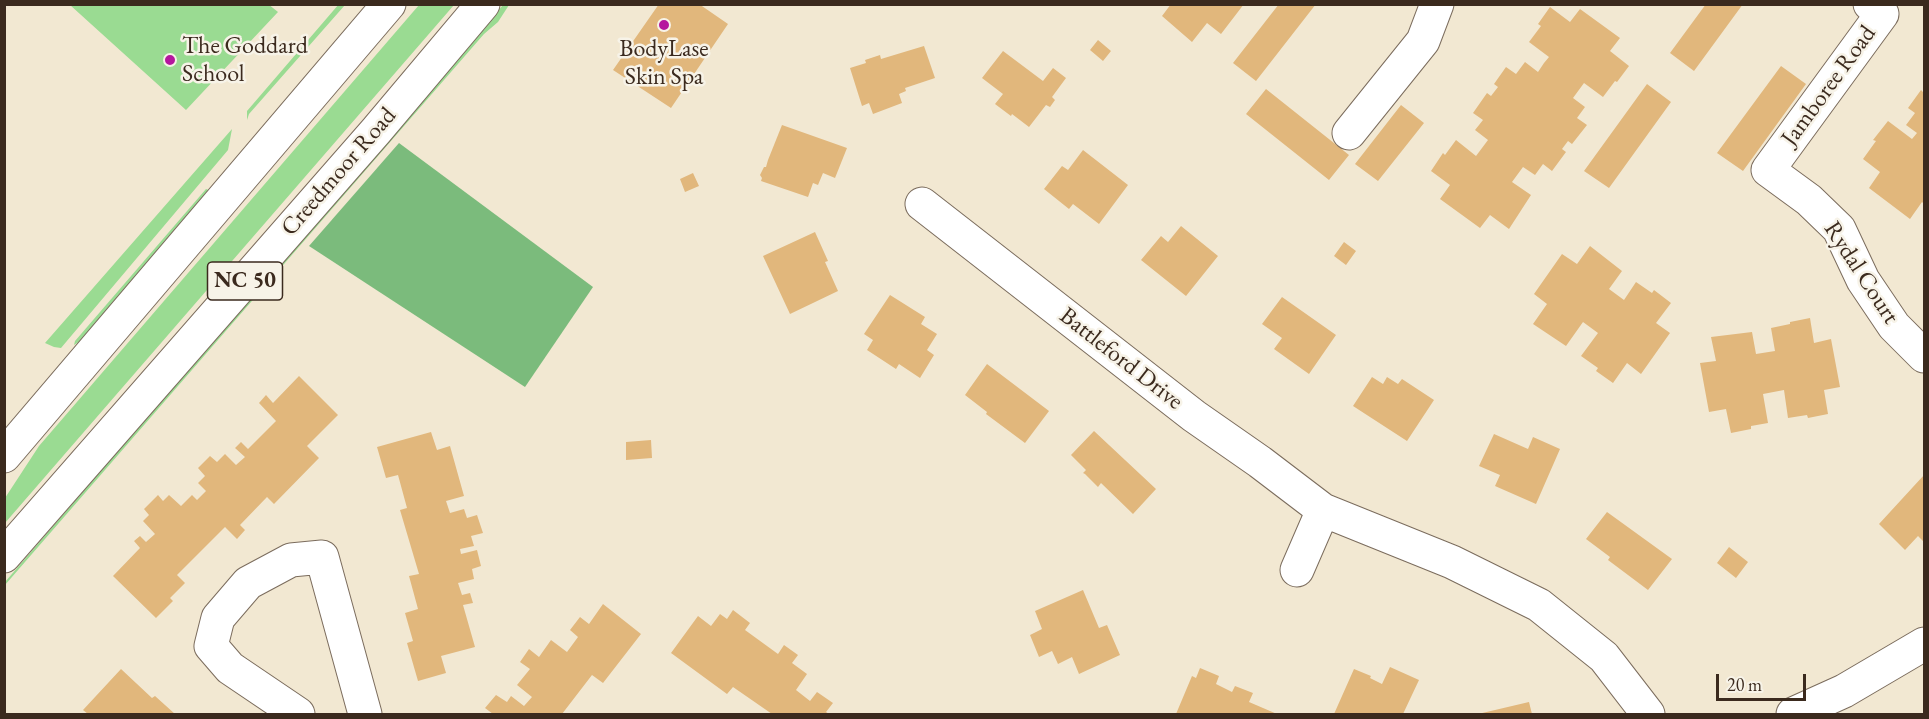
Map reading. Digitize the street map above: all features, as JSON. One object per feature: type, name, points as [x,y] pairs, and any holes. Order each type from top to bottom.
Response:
[{"type":"street","name":"NC 50","points":[[4,456],[389,4]]},
{"type":"street","name":"Creedmoor Road","points":[[4,556],[376,131],[483,4]]},
{"type":"street","points":[[1349,133],[1423,41],[1437,4]]},
{"type":"street","name":"Jamboree Road","points":[[1768,170],[1882,14],[1870,4]]},
{"type":"street","name":"Rydal Court","points":[[1768,170],[1809,200],[1839,229],[1863,280],[1894,326],[1924,356]]},
{"type":"street","name":"Battleford Drive","points":[[922,204],[1194,416],[1323,510],[1452,562],[1539,605],[1604,657],[1648,714]]},
{"type":"street","points":[[1297,570],[1323,510]]},
{"type":"street","points":[[298,714],[230,668],[211,646],[218,618],[248,583],[291,560],[322,557],[365,714]]},
{"type":"street","points":[[1793,714],[1844,691],[1924,644]]},
{"type":"green space","points":[[268,4],[278,12],[186,110],[70,5]]},
{"type":"green space","points":[[339,4],[345,5],[249,114],[247,120],[247,111]]},
{"type":"green space","points":[[419,5],[454,5],[5,523],[5,498],[39,446]]},
{"type":"green space","points":[[503,5],[509,5],[498,22],[484,34],[5,585],[5,582]]},
{"type":"green space","points":[[232,129],[228,150],[61,348],[45,343]]},
{"type":"green space","points":[[399,143],[593,287],[525,387],[309,246]]},
{"type":"green space","points":[[206,189],[211,191],[85,338],[74,345],[75,341]]},
{"type":"building","points":[[659,4],[699,4],[728,24],[671,108],[613,70]]},
{"type":"building","points":[[1171,4],[1244,4],[1221,34],[1207,23],[1192,42],[1162,16]]},
{"type":"building","points":[[1279,4],[1316,4],[1256,81],[1233,63]]},
{"type":"building","points":[[1706,4],[1743,4],[1694,71],[1670,53]]},
{"type":"building","points":[[1550,7],[1570,22],[1580,9],[1620,38],[1610,51],[1629,66],[1603,97],[1584,83],[1573,98],[1585,107],[1577,118],[1587,125],[1572,144],[1568,141],[1562,149],[1566,152],[1552,171],[1543,164],[1535,175],[1523,167],[1512,182],[1531,195],[1509,229],[1490,215],[1480,228],[1440,199],[1450,185],[1431,171],[1443,153],[1445,155],[1456,140],[1476,156],[1488,140],[1475,130],[1483,120],[1473,113],[1487,93],[1491,96],[1498,87],[1494,84],[1506,67],[1516,74],[1525,62],[1538,72],[1549,57],[1529,42],[1541,26],[1538,24]]},
{"type":"building","points":[[1098,40],[1111,51],[1103,61],[1090,50]]},
{"type":"building","points":[[924,46],[935,78],[905,88],[906,91],[899,94],[902,103],[873,114],[869,103],[862,106],[850,68],[880,55],[881,59]]},
{"type":"building","points":[[1003,51],[1043,81],[1053,68],[1066,78],[1052,97],[1055,100],[1050,107],[1046,105],[1029,127],[995,104],[1003,94],[982,78]]},
{"type":"building","points":[[1781,66],[1806,84],[1743,171],[1717,153]]},
{"type":"building","points":[[1647,84],[1671,102],[1609,188],[1584,171]]},
{"type":"building","points":[[1266,89],[1349,155],[1329,180],[1246,114]]},
{"type":"building","points":[[1921,90],[1924,93],[1924,204],[1922,202],[1910,219],[1869,188],[1880,172],[1863,159],[1876,141],[1873,140],[1888,121],[1912,139],[1917,133],[1906,125],[1915,113],[1908,108]]},
{"type":"building","points":[[1401,105],[1424,123],[1378,181],[1355,164]]},
{"type":"building","points":[[782,125],[847,148],[835,178],[823,173],[818,185],[813,183],[808,197],[761,181],[760,175],[766,167]]},
{"type":"building","points":[[1083,150],[1128,185],[1099,224],[1073,204],[1069,209],[1044,189],[1062,166],[1068,170]]},
{"type":"building","points":[[693,173],[699,186],[685,192],[680,179]]},
{"type":"building","points":[[1181,226],[1218,256],[1186,296],[1141,260],[1161,236],[1168,242]]},
{"type":"building","points":[[815,232],[838,291],[790,314],[763,256]]},
{"type":"building","points":[[1344,242],[1356,251],[1346,265],[1334,256]]},
{"type":"building","points":[[1590,246],[1622,271],[1609,289],[1624,300],[1636,282],[1652,293],[1654,290],[1671,303],[1656,323],[1670,333],[1641,374],[1627,363],[1613,383],[1581,356],[1598,333],[1583,322],[1566,346],[1533,324],[1547,304],[1534,294],[1562,254],[1577,264]]},
{"type":"building","points":[[890,295],[925,317],[921,324],[937,334],[927,350],[934,355],[920,378],[899,364],[896,369],[867,350],[873,340],[864,334]]},
{"type":"building","points":[[1282,297],[1336,335],[1309,374],[1274,349],[1282,338],[1262,324]]},
{"type":"building","points":[[1810,318],[1814,343],[1831,339],[1840,387],[1824,390],[1828,414],[1808,418],[1807,415],[1788,418],[1784,390],[1763,394],[1768,423],[1731,433],[1726,409],[1709,412],[1700,363],[1716,361],[1711,337],[1752,332],[1756,354],[1775,351],[1771,328]]},
{"type":"building","points":[[987,364],[1049,411],[1025,443],[965,395]]},
{"type":"building","points":[[299,376],[338,415],[307,446],[319,458],[274,504],[267,497],[240,525],[245,530],[237,539],[225,527],[177,575],[185,583],[170,598],[173,601],[156,618],[113,576],[140,548],[134,541],[140,536],[146,542],[155,534],[143,521],[149,515],[144,509],[158,495],[163,501],[169,495],[181,506],[192,495],[197,500],[206,491],[198,483],[205,476],[198,468],[210,456],[217,462],[225,454],[236,465],[245,457],[235,448],[241,442],[248,449],[276,421],[259,403],[266,395],[273,403]]},
{"type":"building","points":[[1372,377],[1383,384],[1387,377],[1398,384],[1402,379],[1434,400],[1407,441],[1353,406]]},
{"type":"building","points":[[1094,431],[1156,489],[1133,514],[1101,483],[1098,487],[1083,473],[1086,470],[1071,455]]},
{"type":"building","points":[[431,432],[437,450],[450,446],[464,496],[446,501],[450,513],[464,509],[467,518],[477,515],[483,533],[471,536],[474,546],[460,549],[461,554],[477,550],[481,566],[472,569],[474,579],[458,583],[462,595],[470,593],[473,603],[463,605],[475,647],[441,656],[446,673],[418,681],[407,643],[413,641],[405,613],[418,609],[409,576],[419,574],[400,510],[407,508],[398,475],[386,478],[377,447]]},
{"type":"building","points":[[1494,434],[1528,449],[1533,437],[1560,449],[1536,504],[1495,486],[1500,475],[1479,466]]},
{"type":"building","points":[[651,440],[652,458],[626,460],[626,442]]},
{"type":"building","points":[[1924,475],[1924,540],[1918,536],[1905,550],[1879,524]]},
{"type":"building","points":[[1607,512],[1672,559],[1648,590],[1608,560],[1610,557],[1586,539]]},
{"type":"building","points":[[1729,547],[1748,562],[1736,578],[1717,563]]},
{"type":"building","points":[[1083,590],[1099,628],[1107,625],[1120,655],[1079,674],[1072,657],[1058,664],[1052,651],[1039,657],[1030,635],[1042,629],[1035,611]]},
{"type":"building","points":[[603,604],[641,634],[603,683],[592,675],[562,714],[493,714],[485,708],[496,695],[507,702],[511,696],[524,706],[532,697],[517,685],[530,669],[520,662],[529,649],[539,657],[551,640],[567,652],[578,637],[570,630],[580,617],[589,624]]},
{"type":"building","points":[[733,610],[750,623],[745,630],[778,654],[784,645],[798,655],[792,663],[807,674],[796,690],[810,701],[817,692],[833,703],[826,712],[829,714],[772,714],[733,687],[727,694],[671,653],[698,616],[711,626],[720,614],[727,619]]},
{"type":"building","points":[[1390,667],[1419,680],[1403,714],[1334,714],[1354,669],[1371,676],[1370,678],[1382,684]]},
{"type":"building","points":[[1200,668],[1219,676],[1216,684],[1232,692],[1235,686],[1253,693],[1249,702],[1277,714],[1176,714],[1192,676],[1196,678]]},
{"type":"building","points":[[121,669],[152,698],[155,696],[175,714],[88,714],[83,710]]},
{"type":"building","points":[[1529,702],[1532,714],[1478,714]]},
{"type":"place","name":"BodyLase Skin Spa","points":[[664,25]]},
{"type":"place","name":"The Goddard School","points":[[170,60]]}]
